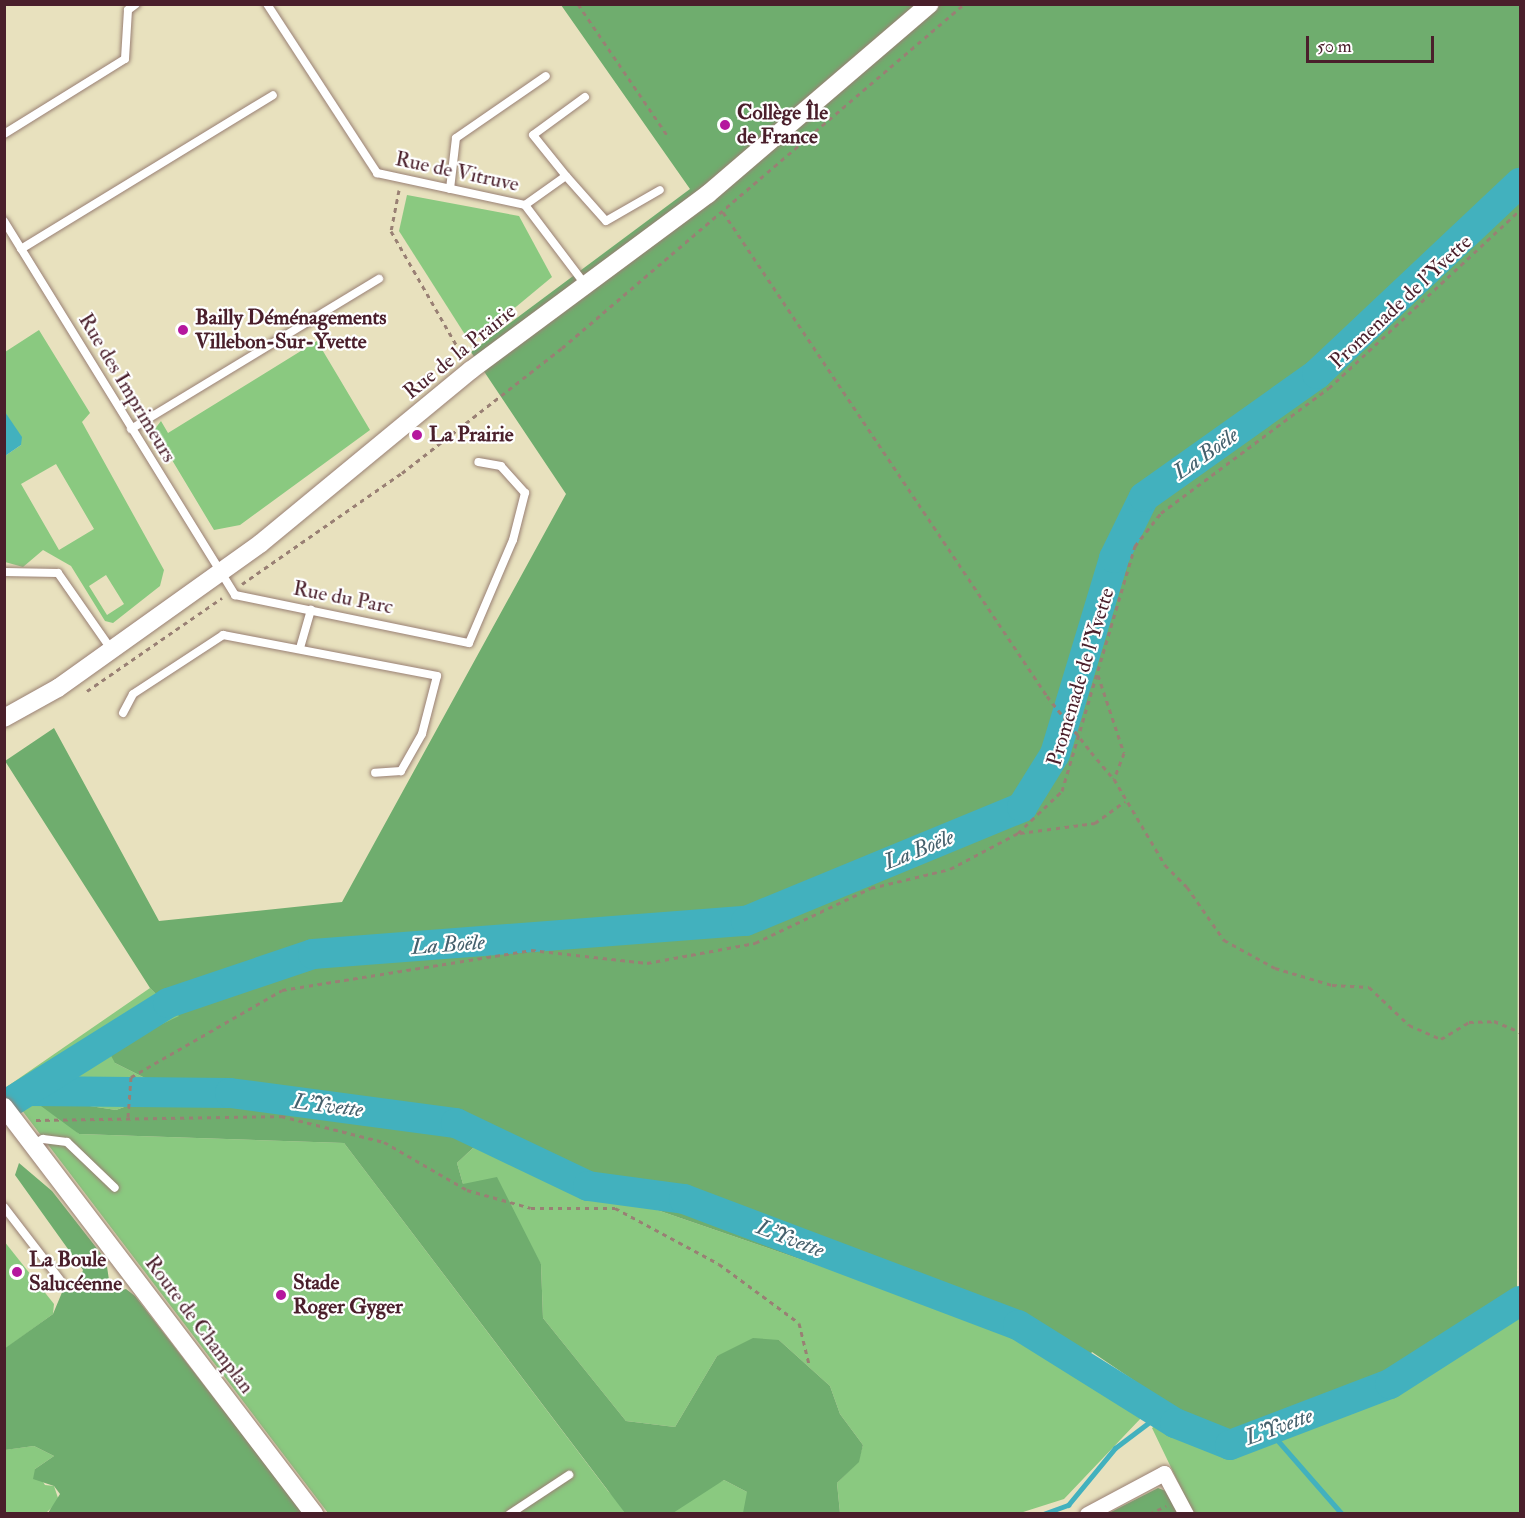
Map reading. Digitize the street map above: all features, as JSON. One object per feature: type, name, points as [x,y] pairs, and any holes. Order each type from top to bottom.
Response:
[{"type":"street","name":"Rue de la Prairie","points":[[4,718],[112,650],[219,574],[471,370],[584,283],[708,194],[930,4]]},
{"type":"street","name":"Route de Champlan","points":[[4,1107],[314,1514]]},
{"type":"street","points":[[1087,1514],[1164,1473],[1186,1514]]},
{"type":"lane","points":[[4,134],[125,59],[128,10],[136,4]]},
{"type":"lane","name":"Rue de Vitruve","points":[[267,4],[377,173],[525,205],[584,283]]},
{"type":"lane","points":[[450,189],[456,138],[546,76]]},
{"type":"lane","points":[[21,249],[273,95]]},
{"type":"lane","points":[[585,97],[533,135],[606,221],[660,190]]},
{"type":"lane","points":[[525,205],[566,176]]},
{"type":"lane","name":"Rue des Imprimeurs","points":[[4,221],[219,574]]},
{"type":"lane","points":[[131,429],[379,279]]},
{"type":"lane","name":"Rue du Parc","points":[[232,591],[469,643],[513,540],[525,494],[501,466],[478,462]]},
{"type":"lane","points":[[4,572],[58,573],[112,650]]},
{"type":"lane","points":[[219,574],[232,591]]},
{"type":"lane","points":[[300,648],[311,610]]},
{"type":"lane","points":[[123,713],[133,694],[224,635],[436,676],[422,734],[401,771],[375,773]]},
{"type":"lane","points":[[33,1144],[43,1138],[67,1142],[115,1188]]},
{"type":"lane","points":[[4,1207],[61,1281]]},
{"type":"lane","points":[[510,1514],[569,1475]]},
{"type":"path","points":[[578,4],[669,138]]},
{"type":"path","points":[[78,696],[402,473],[562,348],[964,4]]},
{"type":"path","points":[[401,178],[391,231],[471,370]]},
{"type":"path","name":"Promenade de l'Yvette","points":[[128,1117],[131,1077],[282,990],[531,950],[647,963],[755,943],[871,888],[951,869],[1018,833],[1062,791],[1135,546],[1161,513],[1329,388],[1521,210]]},
{"type":"path","points":[[726,215],[759,260],[1047,696],[1114,779],[1165,865],[1188,887],[1224,940],[1275,968],[1332,985],[1369,987],[1408,1025],[1442,1039],[1468,1022],[1494,1021],[1521,1032]]},
{"type":"path","points":[[1098,675],[1120,727],[1124,753],[1114,779]]},
{"type":"path","points":[[1018,833],[1095,823],[1125,801]]},
{"type":"path","points":[[21,1130],[41,1117],[281,1116],[384,1142],[467,1190],[531,1208],[615,1208],[719,1264],[799,1323],[809,1364]]},
{"type":"green space","points":[[561,5],[1520,5],[1517,1289],[1349,1393],[1273,1426],[1249,1433],[1225,1431],[1182,1413],[1092,1352],[1077,1373],[1029,1338],[474,1147],[457,1163],[463,1184],[497,1177],[541,1264],[543,1318],[626,1421],[675,1427],[717,1356],[753,1338],[779,1340],[830,1386],[840,1414],[863,1445],[859,1462],[837,1483],[840,1513],[743,1513],[747,1492],[724,1480],[673,1513],[625,1513],[344,1143],[79,1134],[41,1106],[47,1088],[58,1081],[90,1106],[116,1110],[140,1101],[145,1078],[115,1063],[108,1050],[179,1016],[150,988],[5,761],[54,728],[159,921],[342,902],[566,494],[471,352],[690,189]]},
{"type":"green space","points":[[407,195],[519,216],[552,277],[471,344],[399,231]]},
{"type":"green space","points":[[39,330],[90,413],[82,422],[164,570],[160,586],[113,623],[105,621],[71,566],[43,550],[23,567],[5,562],[5,456],[21,445],[5,412],[5,352]],"holes":[[[56,464],[94,529],[59,550],[21,484]],[[106,575],[124,604],[107,615],[89,586]]]},
{"type":"green space","points":[[317,341],[370,430],[240,525],[214,530],[154,430],[161,421],[168,433]]},
{"type":"green space","points":[[150,988],[180,1016],[115,1063],[145,1078],[140,1101],[116,1110],[90,1106],[58,1081],[40,1099],[79,1134],[344,1143],[608,1491],[632,1513],[328,1513],[5,1088]]},
{"type":"green space","points":[[474,1147],[1029,1338],[1142,1417],[1064,1499],[1020,1513],[840,1513],[837,1483],[858,1462],[863,1445],[840,1414],[830,1386],[779,1340],[717,1356],[675,1427],[626,1421],[543,1318],[541,1264],[463,1184],[457,1163]]},
{"type":"green space","points":[[19,1163],[52,1191],[106,1260],[111,1293],[126,1289],[135,1296],[303,1513],[48,1513],[60,1494],[54,1486],[33,1479],[35,1469],[54,1456],[34,1446],[5,1450],[4,1349],[53,1314],[63,1290],[80,1280],[83,1270],[15,1175]]},
{"type":"green space","name":"La Boule Salucéenne","points":[[4,1241],[54,1304],[53,1314],[5,1349]]},
{"type":"green space","points":[[1520,1301],[1520,1513],[1193,1513],[1152,1428],[1159,1423],[1232,1454],[1390,1384]]},
{"type":"green space","points":[[34,1446],[54,1456],[35,1469],[45,1485],[54,1486],[59,1501],[46,1513],[5,1513],[4,1450]]},
{"type":"green space","points":[[724,1480],[747,1492],[750,1514],[653,1514]]},
{"type":"green space","points":[[1158,1488],[1171,1493],[1182,1514],[1107,1514]]},
{"type":"water","points":[[5,412],[22,437],[21,445],[5,456]]},
{"type":"waterway","name":"La Boële","points":[[4,1106],[168,1003],[313,954],[746,921],[1022,807],[1055,754],[1114,558],[1144,497],[1317,374],[1520,183]]},
{"type":"waterway","name":"L'Yvette","points":[[31,1091],[230,1093],[456,1123],[588,1186],[684,1199],[1018,1325],[1175,1423],[1230,1445],[1390,1384],[1520,1301]]},
{"type":"waterway","points":[[1043,1514],[1068,1505],[1115,1448],[1160,1414]]},
{"type":"waterway","points":[[1271,1433],[1342,1514]]},
{"type":"place","name":"Collège Île de France","points":[[725,125]]},
{"type":"place","name":"Bailly Déménagements Villebon-Sur-Yvette","points":[[183,330]]},
{"type":"place","name":"La Prairie","points":[[417,435]]},
{"type":"place","name":"La Boule Salucéenne","points":[[17,1272]]},
{"type":"place","name":"Stade Roger Gyger","points":[[281,1295]]}]
